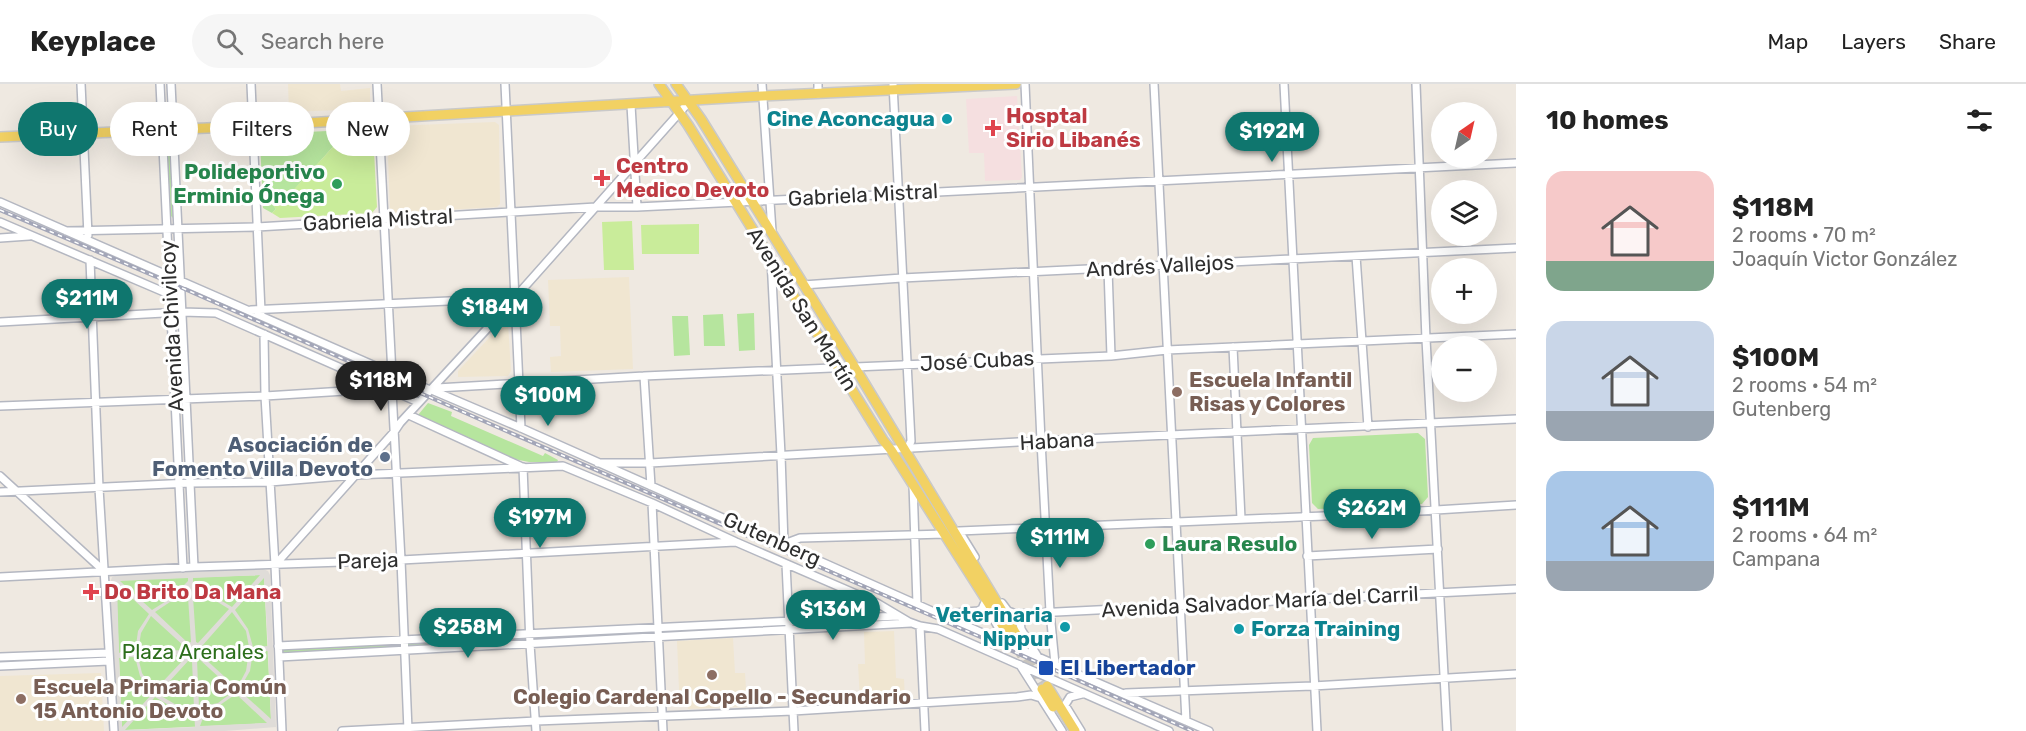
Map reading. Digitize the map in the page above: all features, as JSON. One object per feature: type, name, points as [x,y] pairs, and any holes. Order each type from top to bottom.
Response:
[{"type":"main road","name":"Avenida San Martín","points":[[659,84],[771,258],[883,440],[913,483],[1011,638]]},
{"type":"main road","name":"Avenida San Martín","points":[[676,84],[906,448],[1011,638]]},
{"type":"main road","points":[[410,117],[673,103],[894,87],[1016,84]]},
{"type":"main road","points":[[0,137],[18,136]]},
{"type":"main road","points":[[1043,691],[1068,731]]},
{"type":"main road","points":[[1043,691],[1075,731]]},
{"type":"street","points":[[81,84],[82,102]]},
{"type":"street","name":"Avenida Chivilcoy","points":[[160,84],[163,102]]},
{"type":"street","name":"Avenida Chivilcoy","points":[[170,102],[171,84]]},
{"type":"street","points":[[251,84],[252,102]]},
{"type":"street","points":[[377,84],[378,102]]},
{"type":"street","points":[[505,84],[521,428]]},
{"type":"street","points":[[762,84],[772,234]]},
{"type":"street","points":[[818,84],[818,94]]},
{"type":"street","points":[[1025,84],[1045,527],[1054,664]]},
{"type":"street","points":[[1154,84],[1186,721]]},
{"type":"street","points":[[1284,84],[1317,731]]},
{"type":"street","points":[[1416,84],[1426,339],[1447,731]]},
{"type":"street","points":[[894,87],[911,441],[906,448]]},
{"type":"street","points":[[275,565],[452,371],[689,102]]},
{"type":"street","points":[[631,105],[638,207]]},
{"type":"street","points":[[85,156],[88,241]]},
{"type":"street","name":"Avenida Chivilcoy","points":[[168,156],[168,230],[183,568]]},
{"type":"street","name":"Avenida Chivilcoy","points":[[170,156],[182,312],[194,567]]},
{"type":"street","points":[[254,156],[261,313]]},
{"type":"street","points":[[381,156],[392,374]]},
{"type":"street","name":"Gabriela Mistral","points":[[66,231],[257,227],[596,207],[638,207],[1516,164]]},
{"type":"street","points":[[0,202],[248,310],[261,313],[388,303],[515,297]]},
{"type":"street","points":[[0,222],[171,295]]},
{"type":"street","points":[[0,238],[32,236]]},
{"type":"street","name":"Andrés Vallejos","points":[[803,285],[902,278],[1516,248]]},
{"type":"street","points":[[1356,256],[1368,427]]},
{"type":"street","points":[[771,258],[784,544],[800,538],[945,534]]},
{"type":"street","points":[[90,260],[99,488],[114,731]]},
{"type":"street","points":[[1108,269],[1111,356]]},
{"type":"street","points":[[0,322],[172,312],[211,312],[418,402]]},
{"type":"street","name":"Gutenberg","points":[[261,313],[392,374],[521,428],[917,604],[1011,638],[1038,657],[1209,731]]},
{"type":"street","points":[[264,334],[265,396],[282,731]]},
{"type":"street","name":"José Cubas","points":[[433,390],[519,382],[1038,357],[1111,356],[1167,350],[1516,334]]},
{"type":"street","points":[[1233,347],[1241,519]]},
{"type":"street","points":[[644,376],[651,486]]},
{"type":"street","points":[[0,406],[265,396],[361,390],[377,384]]},
{"type":"street","points":[[394,432],[418,402],[433,390]]},
{"type":"street","points":[[392,391],[408,729]]},
{"type":"street","points":[[411,416],[523,467]]},
{"type":"street","name":"Habana","points":[[598,464],[1516,419]]},
{"type":"street","points":[[0,492],[190,483],[270,482],[355,475],[523,467]]},
{"type":"street","points":[[523,467],[536,731]]},
{"type":"street","name":"Gutenberg","points":[[523,467],[568,467],[877,603],[916,625],[938,629],[1169,731]]},
{"type":"street","points":[[0,476],[105,572]]},
{"type":"street","points":[[913,483],[917,604]]},
{"type":"street","points":[[652,503],[663,731]]},
{"type":"street","points":[[959,531],[1305,517],[1516,505]]},
{"type":"street","name":"Avenida San Martín","points":[[943,514],[959,531],[1005,608]]},
{"type":"street","name":"Avenida San Martín","points":[[945,534],[949,546],[984,604],[1011,638]]},
{"type":"street","name":"Pareja","points":[[0,577],[528,554],[736,542]]},
{"type":"street","points":[[1307,556],[1438,549]]},
{"type":"street","points":[[786,564],[794,731]]},
{"type":"street","name":"Avenida Salvador María del Carril","points":[[1005,608],[1012,613],[1050,612],[1516,589]]},
{"type":"street","points":[[941,614],[978,611],[984,604]]},
{"type":"street","points":[[1019,613],[1021,628],[1038,657]]},
{"type":"street","points":[[278,646],[898,616]]},
{"type":"street","points":[[279,657],[916,625],[925,731]]},
{"type":"street","points":[[0,657],[109,653]]},
{"type":"street","points":[[0,666],[109,661]]},
{"type":"street","points":[[1020,665],[1043,691],[1062,731]]},
{"type":"street","points":[[1123,693],[1313,686],[1516,674]]},
{"type":"street","points":[[342,731],[793,711],[1017,698],[1043,691]]},
{"type":"street","points":[[1081,731],[1065,705],[1070,697],[1082,694]]},
{"type":"shaded area","points":[[288,84],[340,84],[341,91],[370,88],[370,102],[326,102],[326,111],[314,111],[314,102],[289,102]]},
{"type":"shaded area","name":"Hosptal Sirio Libanés","points":[[1017,96],[1022,177],[1020,180],[985,181],[984,153],[969,153],[966,99]]},
{"type":"shaded area","points":[[495,122],[499,125],[500,204],[497,207],[393,213],[390,210],[388,156],[410,156],[410,125]]},
{"type":"shaded area","points":[[629,277],[633,369],[551,372],[550,357],[561,356],[560,326],[550,326],[548,280]]},
{"type":"shaded area","points":[[504,322],[508,323],[511,371],[508,376],[458,377],[458,371]]},
{"type":"shaded area","points":[[263,569],[268,571],[276,727],[225,731],[116,731],[110,583],[112,577]],"holes":[[[260,575],[232,607],[217,598],[193,593],[193,578]],[[188,578],[183,586],[188,593],[171,598],[152,610],[120,581]],[[264,578],[268,646],[253,647],[248,629],[235,610]],[[117,584],[149,614],[138,631],[135,653],[127,649],[119,653]],[[188,597],[191,642],[188,643],[155,612],[170,602]],[[193,597],[216,601],[229,609],[198,643],[196,642]],[[232,612],[246,631],[249,647],[203,649],[202,646]],[[151,616],[185,647],[184,650],[138,652],[141,633]],[[249,651],[246,671],[237,688],[202,656],[203,654]],[[253,651],[268,651],[271,719],[239,690],[250,671]],[[185,655],[186,657],[154,691],[142,673],[138,657]],[[135,657],[140,676],[152,694],[122,727],[119,658]],[[199,659],[234,691],[218,703],[199,707],[197,660]],[[189,660],[192,661],[194,708],[178,706],[158,694]],[[236,694],[267,723],[200,726],[203,718],[199,711],[220,705]],[[155,697],[172,707],[194,711],[195,727],[125,730]]]},
{"type":"shaded area","points":[[894,631],[896,678],[904,679],[905,698],[860,700],[858,664],[865,664],[864,632]]},
{"type":"shaded area","name":"Colegio Cardenal Copello - Secundario","points":[[733,638],[735,673],[745,673],[747,706],[688,709],[687,690],[679,690],[677,641]]},
{"type":"shaded area","points":[[101,673],[104,731],[0,731],[0,676]]},
{"type":"green space","points":[[326,131],[326,155],[313,169],[309,169],[310,172],[284,201],[270,201],[276,209],[272,213],[263,208],[261,156],[314,156],[314,132]]},
{"type":"green space","name":"Polideportivo Erminio Ónega","points":[[326,155],[374,156],[377,207],[372,213],[280,218],[272,213],[276,209],[270,201],[275,201],[279,197],[284,200],[310,172],[309,170],[313,169]]},
{"type":"green space","points":[[168,156],[171,156],[173,218],[171,216]]},
{"type":"green space","points":[[632,221],[634,270],[604,270],[602,222]]},
{"type":"green space","points":[[699,224],[699,254],[642,254],[641,225]]},
{"type":"green space","points":[[754,313],[755,350],[739,351],[737,314]]},
{"type":"green space","points":[[723,314],[725,346],[704,346],[703,315]]},
{"type":"green space","points":[[672,316],[688,316],[690,355],[674,356]]},
{"type":"green space","points":[[428,403],[452,412],[451,416],[543,456],[545,453],[558,460],[557,462],[529,462],[514,459],[418,415]]},
{"type":"green space","points":[[1418,433],[1425,439],[1428,497],[1422,504],[1318,509],[1312,503],[1309,445],[1313,438]]},
{"type":"green space","name":"Plaza Arenales","points":[[261,575],[264,577],[271,720],[269,723],[125,730],[122,728],[116,584],[119,580]]},
{"type":"green space","points":[[875,617],[876,626],[279,657],[278,646]]},
{"type":"tunnel","points":[[1016,634],[1047,686]]},
{"type":"tunnel","points":[[1010,637],[1042,689]]},
{"type":"railway","points":[[0,210],[1192,731]]},
{"type":"place","name":"Cine Aconcagua","points":[[947,119]]},
{"type":"place","name":"Hosptal Sirio Libanés","points":[[993,128]]},
{"type":"place","name":"Centro Medico Devoto","points":[[602,178]]},
{"type":"place","name":"Polideportivo Erminio Ónega","points":[[337,184]]},
{"type":"place","name":"Escuela Infantil Risas y Colores","points":[[1177,392]]},
{"type":"place","name":"Asociación de Fomento Villa Devoto","points":[[385,457]]},
{"type":"place","name":"Laura Resulo","points":[[1150,544]]},
{"type":"place","name":"Do Brito Da Mana","points":[[91,592]]},
{"type":"place","name":"Veterinaria Nippur","points":[[1065,627]]},
{"type":"place","name":"Forza Training","points":[[1239,629]]},
{"type":"place","name":"El Libertador","points":[[1046,668]]},
{"type":"place","name":"Colegio Cardenal Copello - Secundario","points":[[712,675]]},
{"type":"place","name":"Escuela Primaria Común 15 Antonio Devoto","points":[[21,699]]}]
